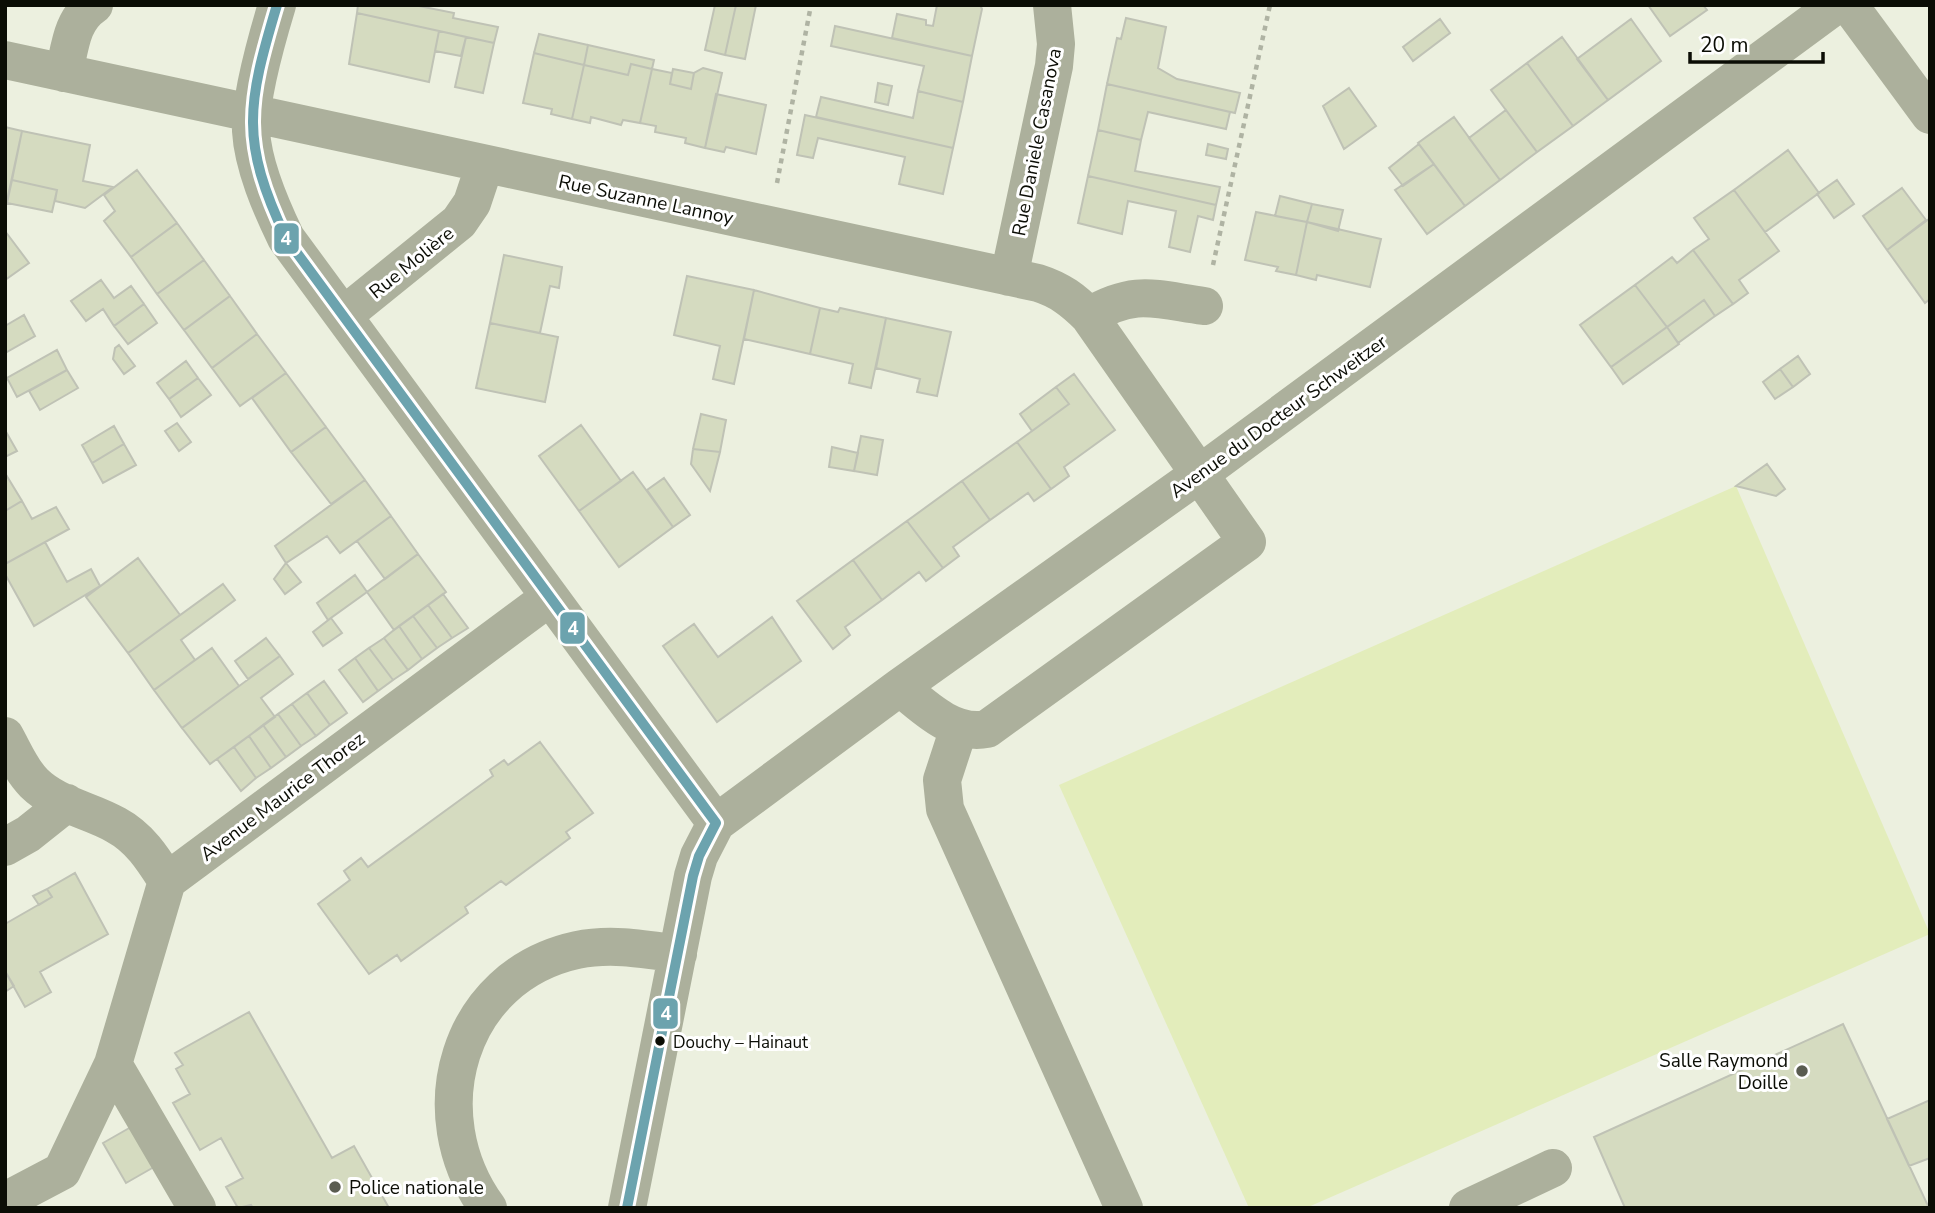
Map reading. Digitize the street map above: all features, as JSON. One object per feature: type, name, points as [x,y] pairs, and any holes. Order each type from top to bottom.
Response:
[{"type":"street","points":[[64,73],[74,31],[80,18],[94,5]]},
{"type":"street","points":[[277,5],[252,114],[255,151],[275,215],[300,260],[344,315],[716,823],[699,856],[627,1208]]},
{"type":"street","name":"Rue Daniele Casanova","points":[[1009,277],[1054,66],[1052,5]]},
{"type":"street","name":"Avenue du Docteur Schweitzer","points":[[716,823],[900,687],[1198,475],[1836,5]]},
{"type":"street","points":[[1849,5],[1930,114]]},
{"type":"street","name":"Rue Suzanne Lannoy","points":[[5,60],[1058,289],[1089,316],[1247,542],[999,722],[976,731],[959,728]]},
{"type":"street","name":"Rue Molière","points":[[344,315],[459,222],[472,203],[485,164]]},
{"type":"street","points":[[1089,316],[1115,301],[1132,298],[1204,306]]},
{"type":"street","name":"Avenue Maurice Thorez","points":[[167,881],[550,597]]},
{"type":"street","points":[[900,687],[930,712],[959,728],[942,780],[945,809],[1124,1208]]},
{"type":"street","points":[[5,736],[34,783],[67,803],[118,826],[133,837],[149,852],[167,881],[113,1064],[62,1171],[5,1201]]},
{"type":"street","points":[[5,847],[28,834],[67,803]]},
{"type":"street","points":[[488,1208],[476,1192],[461,1160],[453,1126],[452,1102],[460,1056],[481,1014],[513,981],[554,957],[600,946],[678,954]]},
{"type":"street","points":[[113,1064],[197,1208]]},
{"type":"street","points":[[1468,1208],[1553,1168]]},
{"type":"path","points":[[769,225],[811,5]]},
{"type":"path","points":[[1204,306],[1270,5]]},
{"type":"green space","points":[[1736,486],[1930,934],[1306,1208],[1249,1208],[1059,785]]},
{"type":"building","points":[[358,5],[414,5],[454,13],[453,18],[498,27],[494,43],[357,13]]},
{"type":"building","points":[[715,5],[736,5],[725,55],[705,50]]},
{"type":"building","points":[[736,5],[756,5],[745,59],[725,55]]},
{"type":"building","points":[[937,5],[980,5],[982,9],[972,56],[892,38],[897,14],[926,20],[926,25],[933,26]]},
{"type":"building","points":[[1648,5],[1703,5],[1707,10],[1670,36]]},
{"type":"building","points":[[357,13],[439,31],[429,82],[349,64]]},
{"type":"building","points":[[1126,18],[1166,27],[1158,68],[1177,79],[1240,93],[1235,113],[1107,84],[1117,38],[1121,39]]},
{"type":"building","points":[[1440,19],[1450,33],[1413,61],[1403,47]]},
{"type":"building","points":[[1631,19],[1661,61],[1608,100],[1577,59]]},
{"type":"building","points":[[835,26],[972,56],[963,102],[918,91],[924,66],[831,46]]},
{"type":"building","points":[[439,31],[466,37],[461,56],[435,51]]},
{"type":"building","points":[[539,34],[588,45],[584,65],[534,53]]},
{"type":"building","points":[[466,37],[494,43],[483,93],[455,87]]},
{"type":"building","points":[[1562,37],[1608,100],[1573,126],[1527,63]]},
{"type":"building","points":[[588,45],[654,60],[652,69],[631,64],[628,75],[584,65]]},
{"type":"building","points":[[534,53],[584,65],[572,119],[551,114],[552,109],[523,103]]},
{"type":"building","points":[[1527,63],[1573,126],[1537,152],[1491,90]]},
{"type":"building","points":[[631,64],[652,69],[640,123],[623,120],[621,125],[591,117],[590,123],[572,119],[584,65],[628,75]]},
{"type":"building","points":[[703,68],[722,73],[705,148],[685,143],[686,138],[655,132],[656,126],[640,123],[652,69],[672,73],[670,84],[691,89],[694,73]]},
{"type":"building","points":[[673,69],[694,73],[691,89],[670,84]]},
{"type":"building","points":[[878,83],[892,86],[888,105],[875,102]]},
{"type":"building","points":[[1107,84],[1230,112],[1226,129],[1148,112],[1141,140],[1098,130]]},
{"type":"building","points":[[1349,88],[1376,126],[1344,149],[1323,106]]},
{"type":"building","points":[[918,91],[963,102],[953,148],[816,117],[821,97],[913,118]]},
{"type":"building","points":[[716,94],[766,105],[756,154],[726,147],[724,152],[705,148]]},
{"type":"building","points":[[1506,110],[1537,152],[1500,180],[1469,138]]},
{"type":"building","points":[[805,115],[953,148],[943,194],[899,184],[905,157],[818,138],[813,158],[797,155]]},
{"type":"building","points":[[1454,117],[1500,180],[1465,206],[1418,143]]},
{"type":"building","points":[[5,127],[22,131],[5,210]]},
{"type":"building","points":[[1098,130],[1141,140],[1135,171],[1220,187],[1216,205],[1088,176]]},
{"type":"building","points":[[22,131],[90,145],[83,181],[113,187],[85,208],[55,201],[57,190],[12,180]]},
{"type":"building","points":[[1208,144],[1228,149],[1226,159],[1206,155]]},
{"type":"building","points":[[1419,144],[1434,164],[1403,186],[1389,168]]},
{"type":"building","points":[[1788,150],[1819,193],[1765,232],[1734,190]]},
{"type":"building","points":[[1434,164],[1465,206],[1427,234],[1395,190]]},
{"type":"building","points":[[137,170],[177,223],[131,257],[104,221],[115,211],[104,195]]},
{"type":"building","points":[[1088,176],[1216,205],[1213,220],[1198,216],[1190,252],[1169,247],[1176,211],[1128,201],[1122,234],[1078,223]]},
{"type":"building","points":[[12,180],[57,190],[52,212],[7,203]]},
{"type":"building","points":[[1837,180],[1854,204],[1834,218],[1817,194]]},
{"type":"building","points":[[1902,188],[1926,220],[1887,250],[1863,216]]},
{"type":"building","points":[[1734,190],[1779,251],[1739,280],[1748,293],[1733,304],[1693,250],[1709,239],[1694,218]]},
{"type":"building","points":[[1280,196],[1312,204],[1307,222],[1275,216]]},
{"type":"building","points":[[1312,204],[1343,210],[1338,231],[1307,222]]},
{"type":"building","points":[[1256,212],[1307,222],[1296,275],[1276,271],[1278,267],[1245,260]]},
{"type":"building","points":[[1929,219],[1930,299],[1925,303],[1887,250]]},
{"type":"building","points":[[1307,222],[1381,239],[1370,287],[1317,275],[1316,280],[1296,275]]},
{"type":"building","points":[[177,223],[204,260],[157,294],[131,257]]},
{"type":"building","points":[[5,231],[29,263],[5,280]]},
{"type":"building","points":[[1693,250],[1733,304],[1715,316],[1704,300],[1667,327],[1635,285],[1672,257],[1677,263]]},
{"type":"building","points":[[504,255],[562,267],[559,288],[550,286],[540,333],[490,323]]},
{"type":"building","points":[[204,260],[230,296],[184,330],[157,294]]},
{"type":"building","points":[[687,276],[754,290],[734,384],[713,379],[720,346],[674,335]]},
{"type":"building","points":[[101,280],[114,298],[131,286],[144,304],[114,326],[103,309],[86,321],[71,301]]},
{"type":"building","points":[[1635,285],[1667,327],[1611,367],[1580,325]]},
{"type":"building","points":[[754,290],[820,308],[810,354],[744,339]]},
{"type":"building","points":[[230,296],[257,334],[212,368],[184,330]]},
{"type":"building","points":[[1704,300],[1715,316],[1678,343],[1667,327]]},
{"type":"building","points":[[144,304],[157,323],[128,344],[114,326]]},
{"type":"building","points":[[820,308],[838,312],[840,308],[886,318],[871,388],[849,383],[853,364],[810,354]]},
{"type":"building","points":[[24,315],[35,336],[5,353],[5,326]]},
{"type":"building","points":[[886,318],[951,332],[937,396],[917,392],[920,379],[876,368]]},
{"type":"building","points":[[490,323],[558,337],[545,402],[476,388]]},
{"type":"building","points":[[1667,327],[1679,344],[1623,384],[1611,367]]},
{"type":"building","points":[[257,334],[286,373],[240,406],[212,368]]},
{"type":"building","points":[[119,345],[135,366],[124,374],[113,359],[115,348]]},
{"type":"building","points":[[57,350],[67,370],[17,397],[7,378]]},
{"type":"building","points":[[1798,356],[1810,374],[1793,387],[1780,369]]},
{"type":"building","points":[[186,361],[198,378],[169,399],[157,383]]},
{"type":"building","points":[[1780,369],[1793,387],[1775,399],[1763,382]]},
{"type":"building","points":[[67,370],[78,388],[40,410],[29,391]]},
{"type":"building","points":[[286,373],[326,427],[291,452],[252,398]]},
{"type":"building","points":[[1074,374],[1115,430],[1064,467],[1069,476],[1051,489],[1017,442],[1069,404],[1056,387]]},
{"type":"building","points":[[198,378],[211,395],[181,417],[169,399]]},
{"type":"building","points":[[1056,387],[1069,404],[1032,431],[1020,414]]},
{"type":"building","points":[[701,414],[726,420],[720,452],[693,449]]},
{"type":"building","points":[[177,423],[191,442],[179,451],[165,431]]},
{"type":"building","points":[[581,425],[621,481],[579,511],[539,456]]},
{"type":"building","points":[[114,426],[124,444],[92,463],[82,445]]},
{"type":"building","points":[[326,427],[365,480],[331,504],[291,452]]},
{"type":"building","points":[[5,430],[17,451],[5,457]]},
{"type":"building","points":[[861,436],[883,440],[877,475],[854,471]]},
{"type":"building","points":[[1017,442],[1051,489],[1034,501],[1028,493],[990,520],[962,481]]},
{"type":"building","points":[[124,444],[136,465],[103,483],[92,463]]},
{"type":"building","points":[[832,447],[858,453],[854,471],[829,467]]},
{"type":"building","points":[[693,449],[720,452],[710,491],[691,464]]},
{"type":"building","points":[[1767,464],[1785,489],[1776,496],[1736,486]]},
{"type":"building","points":[[633,472],[673,527],[619,567],[579,511]]},
{"type":"building","points":[[5,473],[22,501],[5,511]]},
{"type":"building","points":[[664,478],[690,515],[673,527],[647,490]]},
{"type":"building","points":[[365,480],[391,516],[340,553],[327,536],[286,563],[275,546]]},
{"type":"building","points":[[962,481],[990,520],[953,547],[959,556],[943,568],[907,521]]},
{"type":"building","points":[[22,501],[32,519],[56,507],[69,529],[5,564],[5,511]]},
{"type":"building","points":[[391,516],[418,554],[385,579],[357,541]]},
{"type":"building","points":[[907,521],[943,568],[926,581],[919,572],[882,600],[853,560]]},
{"type":"building","points":[[45,542],[67,582],[91,569],[100,586],[34,626],[5,574],[5,564]]},
{"type":"building","points":[[418,554],[446,592],[394,630],[367,592]]},
{"type":"building","points":[[138,558],[180,615],[128,653],[86,597]]},
{"type":"building","points":[[853,560],[882,600],[845,627],[850,635],[833,649],[797,601]]},
{"type":"building","points":[[286,563],[301,582],[285,594],[274,579]]},
{"type":"building","points":[[355,575],[367,592],[328,620],[317,603]]},
{"type":"building","points":[[223,584],[235,600],[181,640],[195,660],[154,690],[128,653]]},
{"type":"building","points":[[443,594],[468,628],[452,638],[428,605]]},
{"type":"building","points":[[428,605],[452,638],[437,648],[413,616]]},
{"type":"building","points":[[413,616],[437,648],[422,659],[399,626]]},
{"type":"building","points":[[772,617],[801,661],[717,722],[663,646],[694,624],[718,657]]},
{"type":"building","points":[[331,618],[342,633],[323,646],[313,632]]},
{"type":"building","points":[[399,626],[422,659],[408,670],[384,638]]},
{"type":"building","points":[[266,638],[280,656],[248,679],[235,661]]},
{"type":"building","points":[[384,638],[408,670],[393,680],[369,648]]},
{"type":"building","points":[[212,648],[239,686],[182,728],[154,690]]},
{"type":"building","points":[[369,648],[393,680],[378,691],[355,658]]},
{"type":"building","points":[[280,656],[293,674],[261,698],[275,717],[210,764],[182,728]]},
{"type":"building","points":[[355,658],[378,691],[363,702],[339,670]]},
{"type":"building","points":[[324,681],[347,713],[330,725],[307,693]]},
{"type":"building","points":[[307,693],[330,725],[316,736],[292,704]]},
{"type":"building","points":[[292,704],[316,736],[301,746],[278,714]]},
{"type":"building","points":[[278,714],[301,746],[286,757],[263,725]]},
{"type":"building","points":[[263,725],[286,757],[271,768],[249,736]]},
{"type":"building","points":[[249,736],[271,768],[256,778],[234,747]]},
{"type":"building","points":[[540,742],[593,813],[566,832],[570,838],[506,885],[501,881],[465,907],[468,913],[401,961],[397,955],[369,974],[318,904],[350,880],[344,871],[361,858],[368,867],[493,776],[490,770],[504,760],[508,765]]},
{"type":"building","points":[[234,747],[256,778],[241,791],[217,759]]},
{"type":"building","points":[[75,873],[108,934],[40,972],[51,992],[25,1007],[5,971],[5,924],[52,897],[47,889]]},
{"type":"building","points":[[47,889],[52,897],[39,905],[33,896]]},
{"type":"building","points":[[5,971],[14,986],[5,992]]},
{"type":"building","points":[[249,1012],[332,1158],[354,1146],[389,1208],[253,1208],[251,1205],[238,1208],[226,1187],[243,1178],[221,1138],[200,1150],[173,1103],[190,1094],[176,1069],[183,1065],[175,1053]]},
{"type":"building","name":"Salle Raymond Doille","points":[[1843,1024],[1929,1208],[1625,1208],[1594,1137]]},
{"type":"building","points":[[1930,1100],[1930,1158],[1909,1166],[1887,1119]]},
{"type":"building","points":[[131,1127],[154,1167],[126,1183],[103,1143]]},
{"type":"transit line","name":"4","points":[[277,5],[259,70],[253,123],[261,175],[286,238],[716,823]]},
{"type":"transit line","name":"4","points":[[627,1208],[693,876],[699,856],[716,823]]},
{"type":"place","name":"Douchy – Hainaut","points":[[660,1041]]},
{"type":"place","name":"Salle Raymond Doille","points":[[1802,1071]]},
{"type":"place","name":"Police nationale","points":[[335,1187]]}]
